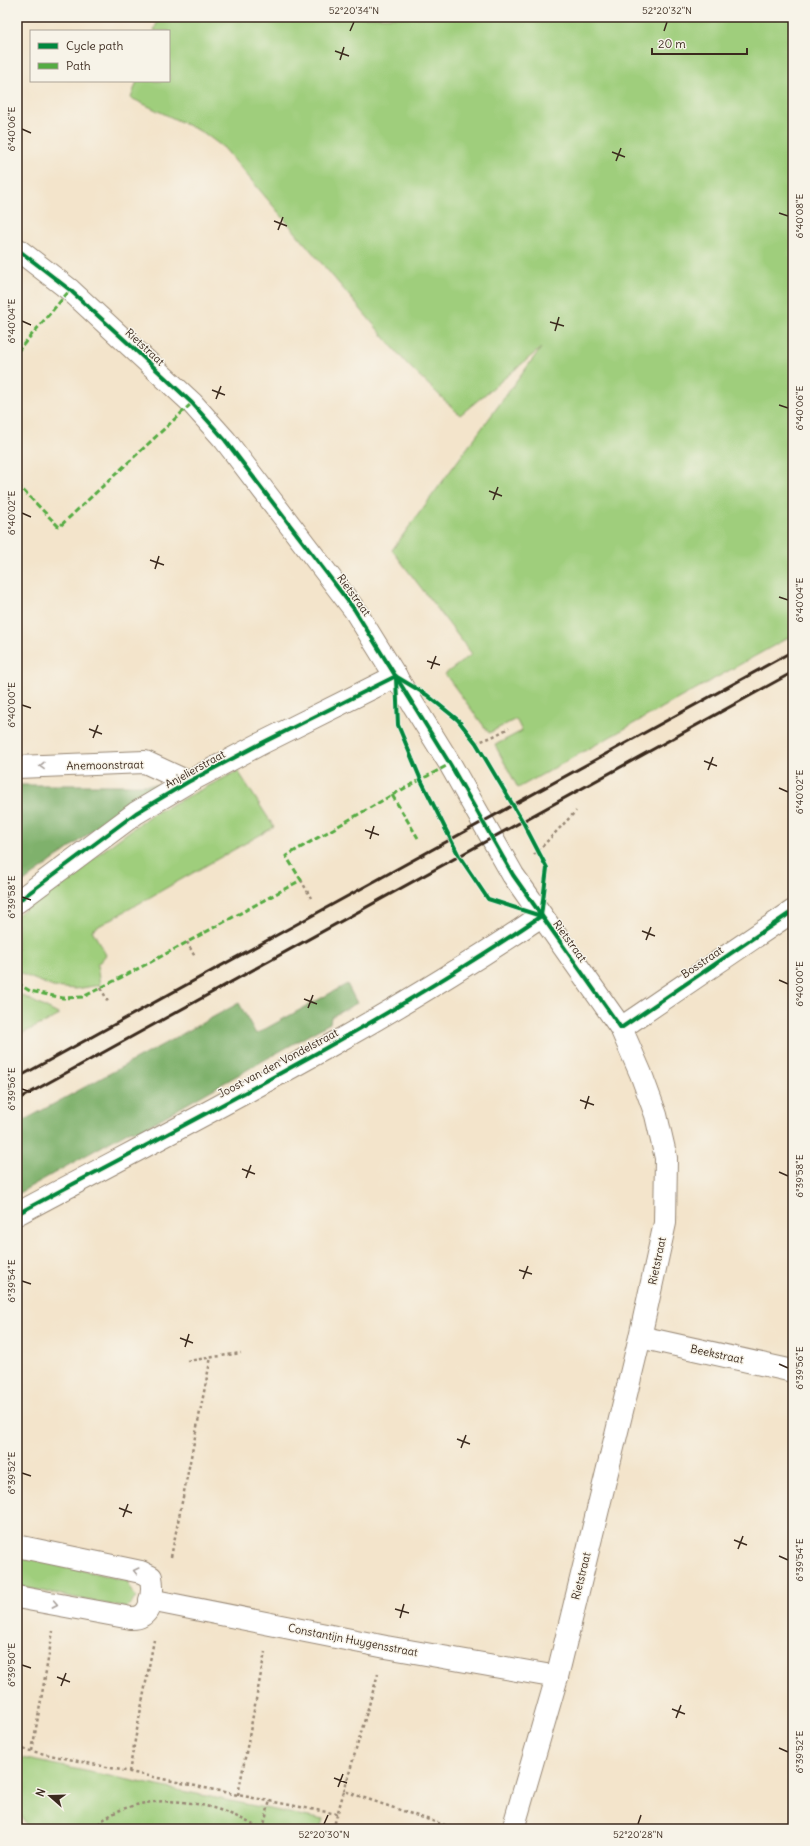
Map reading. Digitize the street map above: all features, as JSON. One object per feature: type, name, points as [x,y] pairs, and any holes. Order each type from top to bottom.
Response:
[{"type":"street","name":"Rietstraat","points":[[17,249],[75,295],[192,403],[220,435],[354,609],[450,764],[513,875],[621,1028],[641,1074],[656,1115],[666,1158],[665,1223],[640,1337],[557,1676],[513,1829]]},
{"type":"street","name":"Anjelierstraat","points":[[17,902],[136,813],[188,782],[396,676]]},
{"type":"street","name":"Anemoonstraat","points":[[17,767],[145,762],[188,782]]},
{"type":"street","name":"Bosstraat","points":[[621,1028],[793,911]]},
{"type":"street","name":"Joost van den Vondelstraat","points":[[17,1214],[379,1019],[541,916]]},
{"type":"street","name":"Beekstraat","points":[[640,1337],[793,1371]]},
{"type":"street","points":[[17,1546],[141,1572],[151,1576],[156,1601],[142,1616],[131,1618],[17,1597]]},
{"type":"street","name":"Constantijn Huygensstraat","points":[[156,1601],[386,1647],[557,1676]]},
{"type":"path","points":[[476,743],[509,728]]},
{"type":"path","points":[[472,737],[480,749]]},
{"type":"path","points":[[513,875],[538,852],[576,811]]},
{"type":"path","points":[[535,846],[541,857]]},
{"type":"path","points":[[301,880],[311,898]]},
{"type":"path","points":[[187,942],[195,957]]},
{"type":"path","points":[[101,988],[108,1002]]},
{"type":"path","points":[[187,1361],[241,1353]]},
{"type":"path","points":[[129,1772],[156,1601],[212,1357]]},
{"type":"path","points":[[32,1751],[58,1604]]},
{"type":"path","points":[[238,1795],[270,1624]]},
{"type":"path","points":[[333,1829],[386,1647]]},
{"type":"path","points":[[17,1748],[238,1795],[337,1814]]},
{"type":"path","points":[[344,1791],[456,1829]]},
{"type":"path","points":[[263,1829],[270,1800]]},
{"type":"path","points":[[95,1829],[106,1817],[125,1808],[167,1801],[186,1802],[229,1813],[260,1829]]},
{"type":"path","points":[[17,1819],[24,1829]]},
{"type":"green space","points":[[159,17],[793,17],[793,635],[518,788],[495,745],[522,731],[516,719],[489,733],[445,674],[472,654],[392,550],[541,348],[460,415],[407,364],[224,148],[204,133],[131,98],[137,82],[170,82],[170,30],[154,30]]},
{"type":"green space","points":[[238,771],[274,827],[92,930],[106,955],[97,965],[100,985],[76,989],[53,987],[17,972],[17,915],[151,815]]},
{"type":"green space","points":[[17,785],[162,785],[91,832],[17,887]]},
{"type":"green space","points":[[347,984],[357,1003],[331,1017],[330,1023],[139,1131],[131,1130],[17,1194],[17,1124],[239,1003],[256,1034]]},
{"type":"green space","points":[[17,993],[60,1015],[17,1036]]},
{"type":"green space","points":[[17,1554],[127,1581],[136,1598],[126,1608],[17,1586]]},
{"type":"green space","points":[[17,1757],[323,1820],[320,1829],[30,1829],[17,1810]]},
{"type":"railway","points":[[17,1078],[793,651]]},
{"type":"railway","points":[[17,1100],[793,672]]},
{"type":"marked path","points":[[17,352],[70,290]]},
{"type":"marked path","points":[[17,484],[59,527],[192,403]]},
{"type":"marked path","points":[[17,983],[30,991],[63,998],[83,997],[149,963],[301,880],[286,856],[392,795],[450,764]]},
{"type":"marked path","points":[[392,795],[418,838]]},
{"type":"cycle path","points":[[17,249],[70,290],[129,344],[192,403],[225,440],[354,609],[450,764],[513,875],[621,1028],[793,911]]},
{"type":"cycle path","points":[[17,902],[136,813],[188,782],[262,743],[396,676]]},
{"type":"cycle path","points":[[397,677],[427,695],[458,720],[476,743],[523,822],[547,868],[541,916]]},
{"type":"cycle path","points":[[396,678],[398,725],[421,780],[459,856],[488,899],[541,916]]},
{"type":"cycle path","points":[[17,1214],[217,1108],[349,1035],[414,997],[541,916]]}]
